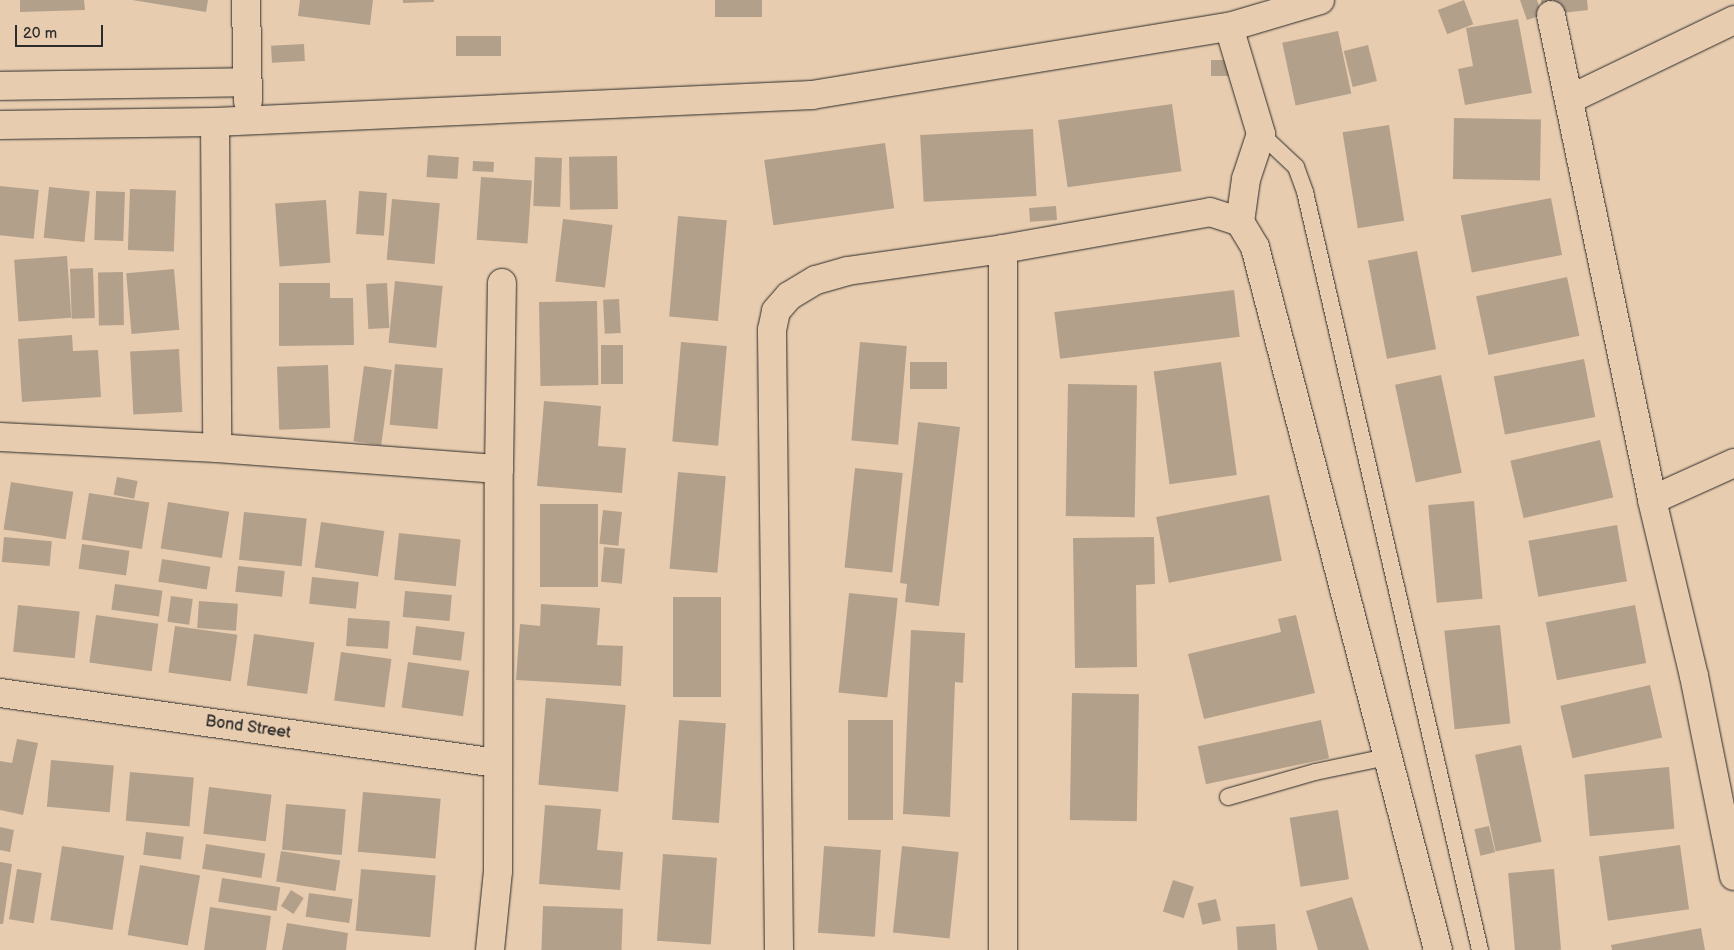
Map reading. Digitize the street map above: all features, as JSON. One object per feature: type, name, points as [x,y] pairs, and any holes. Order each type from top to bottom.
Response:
[{"type":"street","points":[[246,0],[246,71],[249,120]]},
{"type":"street","points":[[0,125],[215,122],[812,95],[1229,27],[1320,0]]},
{"type":"street","points":[[1551,15],[1652,500],[1694,676],[1724,774],[1734,876]]},
{"type":"street","points":[[1570,99],[1734,20]]},
{"type":"street","points":[[1229,27],[1261,134],[1246,179],[1240,222]]},
{"type":"street","points":[[0,86],[246,71]]},
{"type":"street","points":[[215,122],[217,448]]},
{"type":"street","points":[[779,950],[772,340],[776,311],[789,296],[816,280],[847,271],[1003,249],[1210,212],[1240,222],[1256,247],[1438,950]]},
{"type":"street","points":[[1003,249],[1003,950]]},
{"type":"street","points":[[490,950],[498,871],[499,469],[502,283]]},
{"type":"street","points":[[0,437],[217,448],[499,469]]},
{"type":"street","points":[[1652,500],[1734,464]]},
{"type":"street","name":"Bond Street","points":[[0,693],[497,763]]},
{"type":"lane","points":[[1261,134],[1296,167],[1305,192],[1480,950]]},
{"type":"lane","points":[[1228,797],[1315,772],[1388,757]]},
{"type":"building","points":[[20,0],[84,0],[85,10],[20,12]]},
{"type":"building","points":[[132,0],[208,0],[206,12]]},
{"type":"building","points":[[300,0],[373,0],[370,25],[298,16]]},
{"type":"building","points":[[403,0],[434,0],[434,2],[403,3]]},
{"type":"building","points":[[715,0],[762,0],[762,17],[715,17]]},
{"type":"building","points":[[1464,0],[1473,24],[1447,34],[1438,10]]},
{"type":"building","points":[[1520,0],[1537,0],[1542,15],[1527,20]]},
{"type":"building","points":[[1541,0],[1587,0],[1588,10],[1545,15],[1543,18]]},
{"type":"building","points":[[1518,19],[1532,93],[1465,105],[1458,69],[1473,66],[1466,28]]},
{"type":"building","points":[[1338,31],[1351,94],[1296,105],[1282,43]]},
{"type":"building","points":[[456,36],[501,36],[501,56],[456,56]]},
{"type":"building","points":[[304,44],[305,61],[272,63],[271,46]]},
{"type":"building","points":[[1368,45],[1377,81],[1353,87],[1344,51]]},
{"type":"building","points":[[1211,60],[1237,60],[1237,76],[1211,76]]},
{"type":"building","points":[[1172,104],[1181,171],[1068,187],[1058,120]]},
{"type":"building","points":[[1454,118],[1541,120],[1540,181],[1453,179]]},
{"type":"building","points":[[1389,125],[1404,221],[1358,228],[1343,132]]},
{"type":"building","points":[[1033,129],[1037,196],[924,202],[920,135]]},
{"type":"building","points":[[885,143],[894,208],[773,225],[764,160]]},
{"type":"building","points":[[428,155],[459,157],[457,179],[426,177]]},
{"type":"building","points":[[617,156],[618,209],[570,210],[569,157]]},
{"type":"building","points":[[535,157],[562,158],[560,207],[533,206]]},
{"type":"building","points":[[473,161],[494,162],[493,172],[472,171]]},
{"type":"building","points":[[481,177],[532,181],[527,243],[477,240]]},
{"type":"building","points":[[0,186],[39,190],[34,239],[0,235]]},
{"type":"building","points":[[49,187],[90,191],[84,242],[44,238]]},
{"type":"building","points":[[130,189],[176,191],[174,252],[128,250]]},
{"type":"building","points":[[96,191],[125,192],[123,241],[94,240]]},
{"type":"building","points":[[359,191],[387,193],[384,236],[356,234]]},
{"type":"building","points":[[1551,198],[1562,255],[1472,272],[1461,216]]},
{"type":"building","points":[[392,199],[440,203],[435,264],[387,260]]},
{"type":"building","points":[[326,200],[330,263],[280,266],[275,204]]},
{"type":"building","points":[[1056,206],[1057,220],[1030,222],[1029,208]]},
{"type":"building","points":[[678,216],[727,220],[718,321],[669,317]]},
{"type":"building","points":[[563,219],[613,225],[605,288],[555,282]]},
{"type":"building","points":[[1417,251],[1436,349],[1387,359],[1368,261]]},
{"type":"building","points":[[67,256],[71,318],[18,322],[14,260]]},
{"type":"building","points":[[93,268],[95,318],[72,319],[70,269]]},
{"type":"building","points":[[174,269],[179,330],[131,334],[126,273]]},
{"type":"building","points":[[98,272],[123,272],[124,325],[99,325]]},
{"type":"building","points":[[1567,277],[1579,336],[1489,355],[1476,296]]},
{"type":"building","points":[[395,281],[443,286],[436,348],[389,343]]},
{"type":"building","points":[[279,283],[330,283],[330,298],[353,298],[354,345],[279,346]]},
{"type":"building","points":[[387,283],[389,328],[368,329],[366,284]]},
{"type":"building","points":[[1234,290],[1240,337],[1060,359],[1054,312]]},
{"type":"building","points":[[619,299],[621,333],[605,334],[603,300]]},
{"type":"building","points":[[597,301],[598,385],[540,386],[539,302]]},
{"type":"building","points":[[72,335],[73,351],[98,350],[101,397],[22,402],[18,339]]},
{"type":"building","points":[[681,342],[727,346],[718,446],[672,442]]},
{"type":"building","points":[[860,342],[907,346],[898,445],[851,441]]},
{"type":"building","points":[[601,345],[623,345],[623,384],[601,384]]},
{"type":"building","points":[[179,349],[182,412],[133,414],[130,352]]},
{"type":"building","points":[[1584,359],[1595,417],[1505,434],[1494,377]]},
{"type":"building","points":[[910,362],[947,362],[947,389],[910,389]]},
{"type":"building","points":[[1221,362],[1237,475],[1170,484],[1154,371]]},
{"type":"building","points":[[395,364],[443,368],[438,429],[390,425]]},
{"type":"building","points":[[328,365],[330,428],[279,430],[277,367]]},
{"type":"building","points":[[364,366],[392,370],[381,445],[353,441]]},
{"type":"building","points":[[1441,375],[1462,473],[1416,483],[1395,385]]},
{"type":"building","points":[[1068,384],[1137,385],[1135,517],[1066,516]]},
{"type":"building","points":[[544,401],[601,406],[598,446],[626,448],[622,493],[537,486]]},
{"type":"building","points":[[918,422],[960,427],[939,606],[905,602],[907,584],[900,583]]},
{"type":"building","points":[[1600,440],[1613,497],[1524,518],[1510,461]]},
{"type":"building","points":[[855,468],[903,473],[892,572],[845,567]]},
{"type":"building","points":[[678,472],[726,476],[717,573],[670,569]]},
{"type":"building","points":[[117,477],[138,481],[134,499],[114,495]]},
{"type":"building","points":[[11,482],[73,492],[66,539],[3,529]]},
{"type":"building","points":[[89,493],[149,503],[142,549],[82,539]]},
{"type":"building","points":[[1269,495],[1282,561],[1169,583],[1156,517]]},
{"type":"building","points":[[1474,501],[1483,599],[1437,603],[1428,505]]},
{"type":"building","points":[[168,502],[229,512],[222,558],[161,548]]},
{"type":"building","points":[[540,504],[598,504],[598,587],[540,587]]},
{"type":"building","points":[[603,510],[622,512],[618,546],[599,544]]},
{"type":"building","points":[[244,512],[307,519],[302,566],[239,560]]},
{"type":"building","points":[[321,522],[384,531],[378,576],[315,568]]},
{"type":"building","points":[[1617,525],[1627,581],[1538,597],[1528,541]]},
{"type":"building","points":[[399,533],[461,539],[456,586],[394,580]]},
{"type":"building","points":[[4,537],[52,541],[50,566],[2,562]]},
{"type":"building","points":[[1154,537],[1155,584],[1136,585],[1137,667],[1075,668],[1073,538]]},
{"type":"building","points":[[82,544],[130,551],[126,575],[79,569]]},
{"type":"building","points":[[604,547],[625,549],[622,584],[601,582]]},
{"type":"building","points":[[162,559],[210,567],[207,589],[158,582]]},
{"type":"building","points":[[238,566],[285,571],[282,597],[235,592]]},
{"type":"building","points":[[312,577],[359,582],[356,609],[309,604]]},
{"type":"building","points":[[115,584],[163,591],[159,616],[111,610]]},
{"type":"building","points":[[405,591],[452,595],[450,621],[403,617]]},
{"type":"building","points":[[849,593],[898,598],[887,698],[839,692]]},
{"type":"building","points":[[171,596],[193,599],[189,625],[167,622]]},
{"type":"building","points":[[673,597],[721,597],[721,697],[673,697]]},
{"type":"building","points":[[199,601],[238,604],[236,631],[197,628]]},
{"type":"building","points":[[541,604],[600,608],[597,645],[623,646],[621,686],[516,680],[520,624],[540,626]]},
{"type":"building","points":[[18,605],[80,611],[75,658],[13,652]]},
{"type":"building","points":[[1635,605],[1646,663],[1557,680],[1546,622]]},
{"type":"building","points":[[96,615],[158,624],[152,671],[89,663]]},
{"type":"building","points":[[1296,615],[1315,693],[1204,719],[1188,654],[1281,632],[1278,619]]},
{"type":"building","points":[[348,618],[390,621],[388,649],[346,646]]},
{"type":"building","points":[[1500,625],[1510,723],[1455,729],[1444,631]]},
{"type":"building","points":[[175,626],[237,635],[231,681],[168,673]]},
{"type":"building","points":[[416,626],[465,632],[461,661],[412,655]]},
{"type":"building","points":[[911,630],[965,633],[963,683],[955,682],[950,817],[903,814]]},
{"type":"building","points":[[254,634],[314,642],[307,694],[247,685]]},
{"type":"building","points":[[341,652],[392,659],[385,708],[334,701]]},
{"type":"building","points":[[408,662],[469,671],[463,716],[402,708]]},
{"type":"building","points":[[1650,685],[1662,738],[1573,758],[1560,706]]},
{"type":"building","points":[[1072,693],[1139,694],[1137,821],[1070,820]]},
{"type":"building","points":[[546,698],[626,705],[618,792],[538,785]]},
{"type":"building","points":[[679,720],[726,723],[719,823],[672,820]]},
{"type":"building","points":[[848,720],[893,720],[893,820],[848,820]]},
{"type":"building","points":[[1321,720],[1329,758],[1206,784],[1198,746]]},
{"type":"building","points":[[17,739],[38,743],[23,815],[0,810],[0,761],[12,763]]},
{"type":"building","points":[[1521,745],[1542,842],[1496,852],[1475,755]]},
{"type":"building","points":[[51,760],[114,765],[110,812],[47,807]]},
{"type":"building","points":[[1669,767],[1674,829],[1590,836],[1584,774]]},
{"type":"building","points":[[130,772],[194,778],[189,826],[126,821]]},
{"type":"building","points":[[209,787],[272,795],[266,841],[203,834]]},
{"type":"building","points":[[363,792],[441,799],[435,859],[358,852]]},
{"type":"building","points":[[286,804],[346,809],[342,855],[282,850]]},
{"type":"building","points":[[545,805],[601,809],[597,850],[623,852],[620,890],[539,884]]},
{"type":"building","points":[[1338,810],[1349,879],[1301,887],[1290,818]]},
{"type":"building","points":[[1489,826],[1495,852],[1480,856],[1474,829]]},
{"type":"building","points":[[0,827],[14,830],[10,852],[0,850]]},
{"type":"building","points":[[146,832],[184,837],[181,859],[143,855]]},
{"type":"building","points":[[206,844],[265,853],[261,878],[202,869]]},
{"type":"building","points":[[1680,845],[1689,909],[1608,921],[1599,856]]},
{"type":"building","points":[[62,846],[124,856],[112,930],[50,920]]},
{"type":"building","points":[[824,846],[881,850],[875,937],[818,933]]},
{"type":"building","points":[[902,846],[959,852],[950,938],[893,933]]},
{"type":"building","points":[[281,851],[340,860],[335,891],[276,882]]},
{"type":"building","points":[[663,854],[717,858],[711,945],[657,941]]},
{"type":"building","points":[[0,862],[12,864],[3,924],[0,924]]},
{"type":"building","points":[[140,865],[200,876],[188,946],[128,935]]},
{"type":"building","points":[[17,869],[42,873],[34,923],[9,919]]},
{"type":"building","points":[[361,869],[436,876],[430,937],[356,931]]},
{"type":"building","points":[[1554,869],[1561,950],[1515,950],[1508,873]]},
{"type":"building","points":[[222,878],[280,887],[277,911],[218,902]]},
{"type":"building","points":[[1173,880],[1194,887],[1184,918],[1163,911]]},
{"type":"building","points":[[291,890],[304,898],[294,914],[281,906]]},
{"type":"building","points":[[309,893],[353,899],[349,923],[306,917]]},
{"type":"building","points":[[1352,897],[1369,950],[1318,950],[1306,911]]},
{"type":"building","points":[[1216,899],[1221,920],[1202,925],[1197,903]]},
{"type":"building","points":[[543,906],[623,909],[622,950],[541,950]]},
{"type":"building","points":[[210,907],[271,916],[266,950],[204,950]]},
{"type":"building","points":[[287,923],[348,933],[346,950],[282,950]]},
{"type":"building","points":[[1275,924],[1277,950],[1238,950],[1236,927]]},
{"type":"building","points":[[1701,928],[1705,950],[1612,950],[1611,945]]}]
